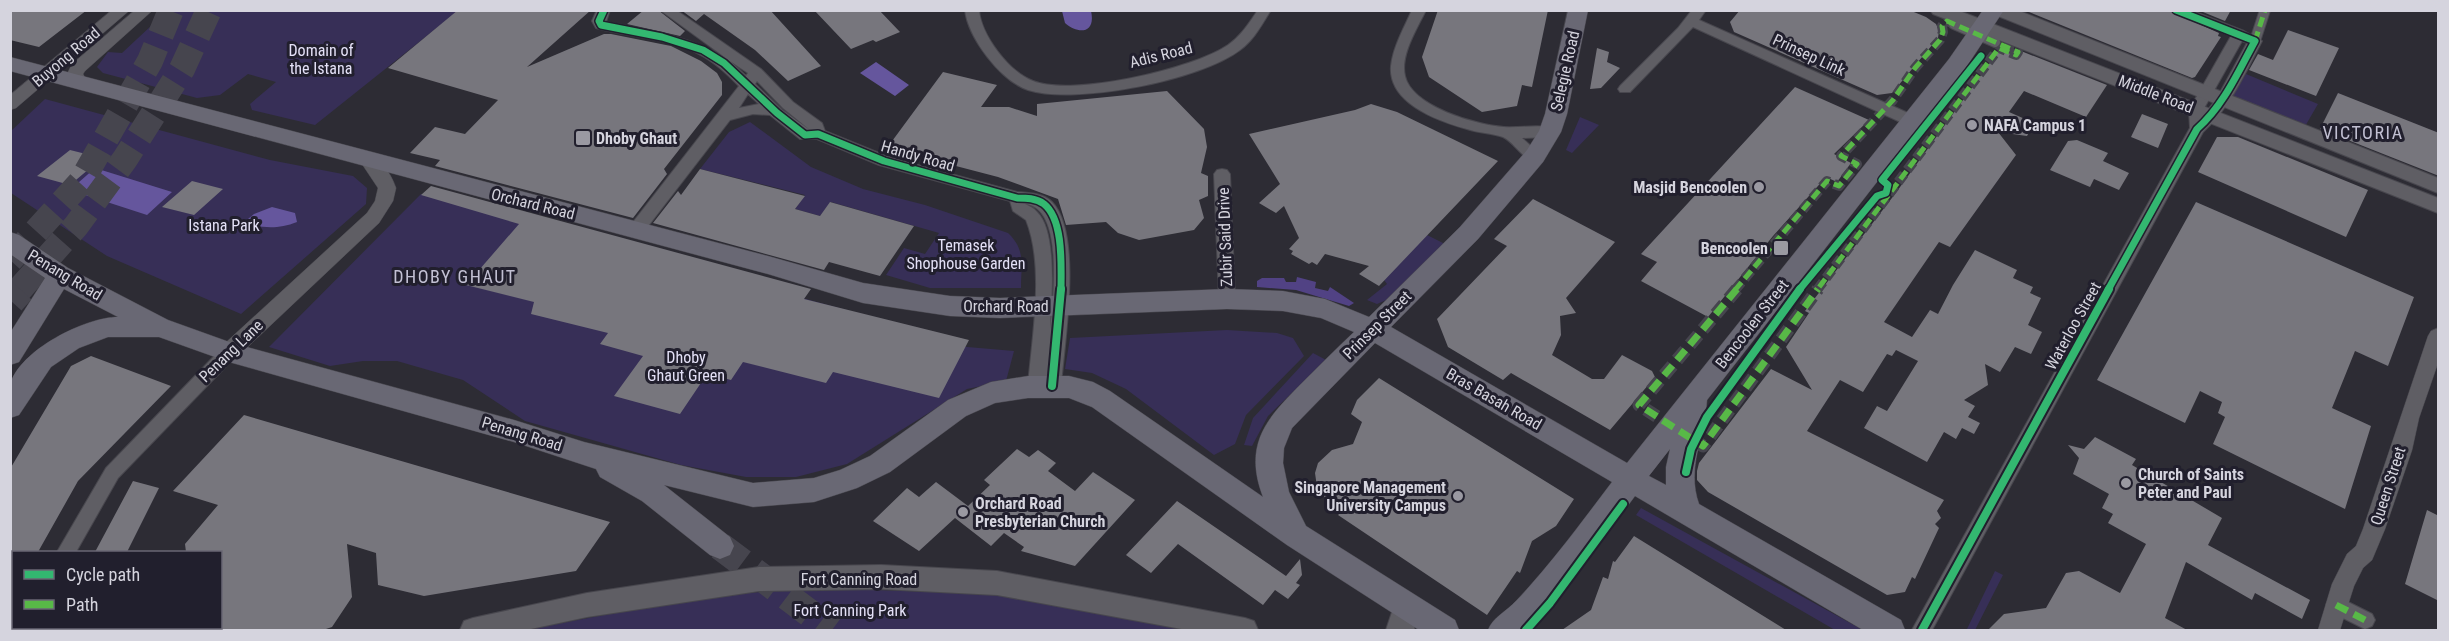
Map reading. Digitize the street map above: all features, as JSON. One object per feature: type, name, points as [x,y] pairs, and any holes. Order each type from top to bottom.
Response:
[{"type":"main road","name":"Selegie Road","points":[[1550,132],[1556,114],[1578,10]]},
{"type":"main road","name":"Middle Road","points":[[1939,10],[2207,109],[2439,186]]},
{"type":"main road","name":"Middle Road","points":[[1999,10],[2207,109],[2439,206]]},
{"type":"main road","name":"Bencoolen Street","points":[[1503,630],[1519,619],[1562,572],[1694,398],[1987,29]]},
{"type":"main road","name":"Orchard Road","points":[[10,64],[768,264],[863,292],[907,301],[950,306],[1052,307]]},
{"type":"main road","name":"Prinsep Street","points":[[1297,536],[1283,513],[1273,488],[1268,463],[1274,432],[1282,420],[1469,233],[1534,156],[1550,132]]},
{"type":"main road","name":"Penang Road","points":[[10,241],[58,276],[159,327],[229,352],[514,430],[584,454],[753,495],[814,490],[847,480],[880,464],[957,408],[1012,388],[1045,386]]},
{"type":"main road","points":[[10,355],[50,293],[58,276]]},
{"type":"main road","name":"Bras Basah Road","points":[[1052,307],[1227,299],[1293,303],[1326,309],[1373,329],[1890,630]]},
{"type":"main road","points":[[10,407],[42,360],[70,341],[107,327],[149,329],[159,327]]},
{"type":"main road","points":[[1045,386],[1076,388],[1101,399],[1297,536],[1403,617],[1444,630]]},
{"type":"main road","points":[[1687,511],[1677,476],[1678,465],[1692,419],[1694,398]]},
{"type":"main road","points":[[584,454],[652,492],[720,546]]},
{"type":"main road","name":"Fort Canning Road","points":[[473,630],[587,605],[759,579],[881,577],[997,583],[1245,630]]},
{"type":"street","name":"Buyong Road","points":[[10,104],[122,10]]},
{"type":"street","name":"Buyong Road","points":[[80,83],[75,74],[78,68],[145,10]]},
{"type":"street","name":"Handy Road","points":[[604,10],[599,21],[601,25],[703,50],[724,63],[798,132],[805,135],[818,134],[866,155],[994,184],[1017,198],[1033,198],[1049,208],[1057,228],[1061,266],[1052,307],[1045,386]]},
{"type":"street","name":"Handy Road","points":[[666,10],[756,72],[788,105],[817,127],[818,134]]},
{"type":"street","name":"Adis Road","points":[[972,10],[973,27],[978,37],[1014,76],[1030,86],[1068,91],[1160,76],[1202,63],[1230,51],[1244,39],[1265,10]]},
{"type":"street","points":[[1419,10],[1398,63],[1401,87],[1419,103],[1443,116],[1494,131],[1550,132]]},
{"type":"street","points":[[2176,10],[2255,40]]},
{"type":"street","name":"Waterloo Street","points":[[2207,109],[2255,40],[2265,10]]},
{"type":"street","points":[[1625,89],[1695,16]]},
{"type":"street","name":"Prinsep Link","points":[[1695,16],[1912,122]]},
{"type":"street","points":[[1954,24],[1987,29]]},
{"type":"street","name":"Waterloo Street","points":[[1922,630],[2207,109],[2239,34]]},
{"type":"street","points":[[636,230],[725,117],[756,72]]},
{"type":"street","points":[[725,117],[753,109],[774,110]]},
{"type":"street","points":[[1506,132],[1534,156]]},
{"type":"street","name":"Penang Lane","points":[[67,551],[112,473],[229,352],[373,218],[384,203],[388,190],[386,181],[369,160]]},
{"type":"street","name":"Zubir Said Drive","points":[[1222,174],[1227,299]]},
{"type":"street","name":"Queen Street","points":[[2329,630],[2336,604],[2355,561],[2364,554],[2374,529],[2401,450],[2409,418],[2439,336]]},
{"type":"street","points":[[2336,604],[2365,620]]},
{"type":"green space","name":"Domain of the Istana","points":[[167,11],[458,11],[315,125],[252,110],[250,104],[276,82],[248,74],[220,95],[197,98],[103,73],[97,67],[108,52],[122,53]]},
{"type":"green space","points":[[2246,74],[2318,104],[2300,135],[2227,104]]},
{"type":"green space","name":"Istana Park","points":[[45,99],[270,160],[353,176],[367,188],[366,204],[241,314],[107,256],[11,193],[11,131]]},
{"type":"green space","points":[[1580,117],[1599,125],[1572,153],[1566,150]]},
{"type":"green space","name":"Temasek Shophouse Garden","points":[[750,122],[811,167],[863,189],[925,205],[1008,233],[1014,239],[1020,252],[1021,288],[930,288],[886,275],[904,248],[925,254],[939,233],[831,202],[820,216],[795,209],[805,195],[700,169],[729,132]]},
{"type":"green space","name":"Dhoby Ghaut Green","points":[[421,194],[872,317],[921,343],[1014,351],[1006,381],[967,389],[847,464],[796,477],[746,477],[681,465],[525,421],[463,380],[397,361],[363,361],[330,366],[269,347]]},
{"type":"green space","points":[[1427,235],[1445,244],[1391,298],[1377,304],[1367,300],[1387,284],[1384,280]]},
{"type":"green space","points":[[1227,330],[1277,333],[1293,338],[1304,356],[1246,415],[1235,444],[1214,455],[1126,389],[1092,373],[1065,369],[1070,338]]},
{"type":"green space","points":[[1313,353],[1326,360],[1268,416],[1252,446],[1244,445],[1253,418]]},
{"type":"green space","points":[[1641,508],[1863,630],[1835,630],[1636,515]]},
{"type":"green space","points":[[1995,571],[2003,575],[1975,630],[1967,629]]},
{"type":"green space","name":"Fort Canning Park","points":[[813,588],[996,594],[1184,630],[525,630],[699,597]]},
{"type":"shaded area","points":[[1062,11],[1091,11],[1092,18],[1089,28],[1081,30],[1070,27],[1065,23]]},
{"type":"shaded area","points":[[876,62],[909,85],[895,96],[860,73]]},
{"type":"shaded area","points":[[95,168],[172,192],[147,215],[70,190]]},
{"type":"shaded area","points":[[272,207],[295,213],[297,222],[266,227],[255,226],[248,219]]},
{"type":"shaded area","points":[[1297,277],[1316,282],[1315,288],[1328,291],[1330,287],[1354,303],[1349,306],[1296,290],[1257,287],[1257,281],[1262,278],[1284,278],[1286,282],[1296,282]]},
{"type":"building","points":[[10,10],[87,10],[39,47],[10,40]]},
{"type":"building","points":[[458,10],[591,10],[527,67],[604,34],[611,34],[671,46],[701,61],[717,73],[722,82],[722,95],[664,169],[667,174],[633,218],[435,166],[440,160],[410,153],[435,127],[465,134],[498,100],[388,68]]},
{"type":"building","points":[[644,10],[658,10],[685,31],[680,36],[627,24]]},
{"type":"building","points":[[681,10],[770,10],[821,66],[788,81],[755,50],[704,14],[696,21]]},
{"type":"building","points":[[814,10],[879,10],[900,32],[851,49]]},
{"type":"building","points":[[1438,10],[1548,10],[1532,87],[1522,85],[1517,106],[1482,112],[1429,77],[1422,57]]},
{"type":"building","points":[[1740,10],[1909,10],[1936,24],[1939,31],[1938,38],[1892,93],[1877,95],[1734,32],[1730,22]]},
{"type":"building","points":[[2024,10],[2168,10],[2219,33],[2218,36],[2221,37],[2195,77],[2192,78]]},
{"type":"building","points":[[2198,10],[2231,10],[2225,21]]},
{"type":"building","points":[[2288,30],[2339,48],[2316,96],[2249,70],[2258,54],[2273,60]]},
{"type":"building","points":[[1597,48],[1609,52],[1607,62],[1620,68],[1601,88],[1590,89]]},
{"type":"building","points":[[2000,49],[2017,56],[2021,51],[2107,85],[2086,117],[2024,91],[2009,112],[2034,123],[2027,136],[1998,132],[2016,155],[1950,247],[1939,242],[1884,322],[1912,337],[1930,310],[1938,314],[1975,250],[2017,270],[2013,278],[2033,287],[2030,293],[2041,298],[2028,325],[2042,332],[2031,354],[2015,347],[2000,372],[1985,364],[1988,385],[1964,400],[1975,406],[1968,417],[1980,423],[1974,434],[1962,428],[1956,439],[1944,432],[1927,462],[1864,428],[1877,406],[1887,411],[1918,361],[1896,350],[1892,356],[1887,354],[1863,392],[1840,380],[1807,431],[1944,500],[1937,511],[1941,518],[1935,524],[1939,528],[1915,579],[1912,577],[1905,592],[1887,595],[1708,492],[1697,480],[1697,471],[1699,463],[1771,369],[1812,390],[1786,347],[1809,313],[1805,311],[1895,194]]},
{"type":"building","points":[[943,72],[997,85],[981,107],[1009,107],[1037,116],[1037,104],[1167,91],[1204,129],[1207,147],[1201,173],[1208,176],[1208,196],[1199,200],[1204,218],[1194,230],[1139,240],[1118,233],[1106,222],[1066,225],[1058,199],[998,177],[887,148]]},
{"type":"building","points":[[1795,87],[1869,120],[1834,154],[1851,163],[1837,182],[1826,177],[1773,236],[1708,317],[1641,281],[1657,262],[1641,254]]},
{"type":"building","points":[[2338,93],[2439,133],[2439,176],[2320,129]]},
{"type":"building","points":[[1371,104],[1397,112],[1498,161],[1379,286],[1359,274],[1369,266],[1325,254],[1317,265],[1312,262],[1309,264],[1291,254],[1293,251],[1289,249],[1299,238],[1284,206],[1276,213],[1259,203],[1280,184],[1249,134],[1355,110]]},
{"type":"building","points":[[2142,114],[2168,124],[2158,148],[2131,137]]},
{"type":"building","points":[[2217,137],[2238,137],[2368,190],[2346,237],[2198,172]]},
{"type":"building","points":[[2077,140],[2108,153],[2103,161],[2129,173],[2119,190],[2094,179],[2090,187],[2050,170],[2068,141]]},
{"type":"building","points":[[70,150],[102,158],[70,185],[37,176]]},
{"type":"building","points":[[700,169],[805,196],[795,209],[820,216],[830,202],[914,226],[880,276],[829,262],[824,270],[653,223],[678,191],[681,195]]},
{"type":"building","points":[[192,181],[223,189],[194,215],[162,207]]},
{"type":"building","points":[[431,186],[811,289],[804,299],[969,340],[939,398],[833,372],[826,383],[743,362],[731,380],[707,374],[680,414],[614,396],[643,356],[600,344],[608,333],[531,314],[534,302],[466,285],[519,224],[421,195]]},
{"type":"building","points":[[1533,199],[1615,242],[1566,298],[1576,313],[1560,316],[1561,335],[1552,355],[1592,379],[1604,379],[1622,355],[1652,371],[1655,377],[1610,430],[1511,373],[1503,380],[1448,347],[1437,319],[1507,246],[1494,239]]},
{"type":"building","points":[[2196,202],[2414,297],[2388,366],[2355,351],[2332,408],[2371,426],[2345,509],[2213,444],[2225,417],[2218,413],[2222,402],[2200,391],[2185,423],[2097,380]]},
{"type":"building","points":[[91,356],[171,386],[78,481],[39,551],[10,552],[10,469],[71,366]]},
{"type":"building","points":[[1379,378],[1574,499],[1556,526],[1532,541],[1520,573],[1517,571],[1487,615],[1338,515],[1343,510],[1326,499],[1317,487],[1315,473],[1318,463],[1332,450],[1353,444],[1362,422],[1351,414],[1357,400]]},
{"type":"building","points":[[244,415],[610,522],[576,571],[424,596],[378,585],[376,553],[347,544],[352,597],[332,627],[323,630],[220,630],[222,629],[222,551],[186,551],[185,544],[218,505],[173,491]]},
{"type":"building","points":[[2095,437],[2136,459],[2132,465],[2222,518],[2208,545],[2310,600],[2302,619],[2255,593],[2252,600],[2186,562],[2165,618],[2187,630],[1988,630],[2004,614],[2046,608],[2066,573],[2079,571],[2120,593],[2146,544],[2108,523],[2113,514],[2102,508],[2109,494],[2073,474],[2079,458],[2068,445],[2084,449]]},
{"type":"building","name":"Orchard Road Presbyterian Church","points":[[1017,449],[1029,457],[1038,450],[1056,463],[1048,471],[1075,491],[1093,472],[1135,500],[1075,566],[1021,551],[1024,547],[1004,533],[991,546],[955,518],[919,551],[873,521],[907,488],[919,497],[936,482],[968,506],[990,485],[984,480]]},
{"type":"building","points":[[133,481],[159,488],[128,551],[96,551]]},
{"type":"building","points":[[1177,501],[1286,576],[1300,559],[1302,575],[1296,583],[1300,585],[1288,599],[1275,590],[1263,605],[1178,544],[1151,573],[1126,555]]},
{"type":"building","points":[[2427,510],[2439,516],[2439,601],[2405,584]]},
{"type":"building","points":[[1634,536],[1786,630],[1562,630],[1591,610],[1603,577],[1608,579],[1613,561],[1615,562]]},
{"type":"tunnel","points":[[10,260],[81,182],[150,61],[171,10]]},
{"type":"tunnel","points":[[19,290],[76,226],[125,159],[182,69],[209,10]]},
{"type":"tunnel","points":[[1735,290],[1827,181],[1839,186],[1857,164],[1841,156],[1893,100],[1915,68],[1940,40],[1943,32],[1942,26],[1947,21],[1954,24]]},
{"type":"tunnel","points":[[1817,290],[1999,48],[2016,55],[2018,52],[1995,42]]},
{"type":"tunnel","points":[[10,300],[20,289]]},
{"type":"tunnel","points":[[1737,289],[1639,405],[1703,446],[1818,289]]},
{"type":"tunnel","points":[[720,546],[832,630]]},
{"type":"marked path","points":[[2255,41],[2265,10]]},
{"type":"marked path","points":[[1947,21],[2018,52],[2016,55],[1999,48],[1877,209],[1703,446],[1639,405],[1827,181],[1839,186],[1857,164],[1841,156],[1893,100],[1915,68],[1940,40],[1943,32],[1942,26],[1947,21]]},
{"type":"marked path","points":[[2336,605],[2365,620]]},
{"type":"cycle path","points":[[604,10],[599,21],[601,25],[662,37],[703,50],[724,63],[777,113],[805,135],[818,134],[884,161],[1017,198],[1034,199],[1046,205],[1056,224],[1061,269],[1061,295],[1052,386]]},
{"type":"cycle path","points":[[1922,630],[2197,129],[2212,116],[2223,100],[2255,41],[2176,10]]},
{"type":"cycle path","points":[[1686,472],[1695,438],[1745,362],[1838,242],[1877,196],[1886,193],[1888,185],[1882,180],[1981,56]]},
{"type":"cycle path","points":[[1526,630],[1550,603],[1623,504]]},
{"type":"place","name":"NAFA Campus 1","points":[[1972,125]]},
{"type":"place","name":"Dhoby Ghaut","points":[[583,138]]},
{"type":"place","name":"Masjid Bencoolen","points":[[1759,187]]},
{"type":"place","name":"Bencoolen","points":[[1781,248]]},
{"type":"place","name":"Church of Saints Peter and Paul","points":[[2126,483]]},
{"type":"place","name":"Singapore Management University Campus","points":[[1458,496]]},
{"type":"place","name":"Orchard Road Presbyterian Church","points":[[963,512]]},
{"type":"district","name":"VICTORIA","points":[[2363,132]]},
{"type":"district","name":"DHOBY GHAUT","points":[[455,276]]}]
